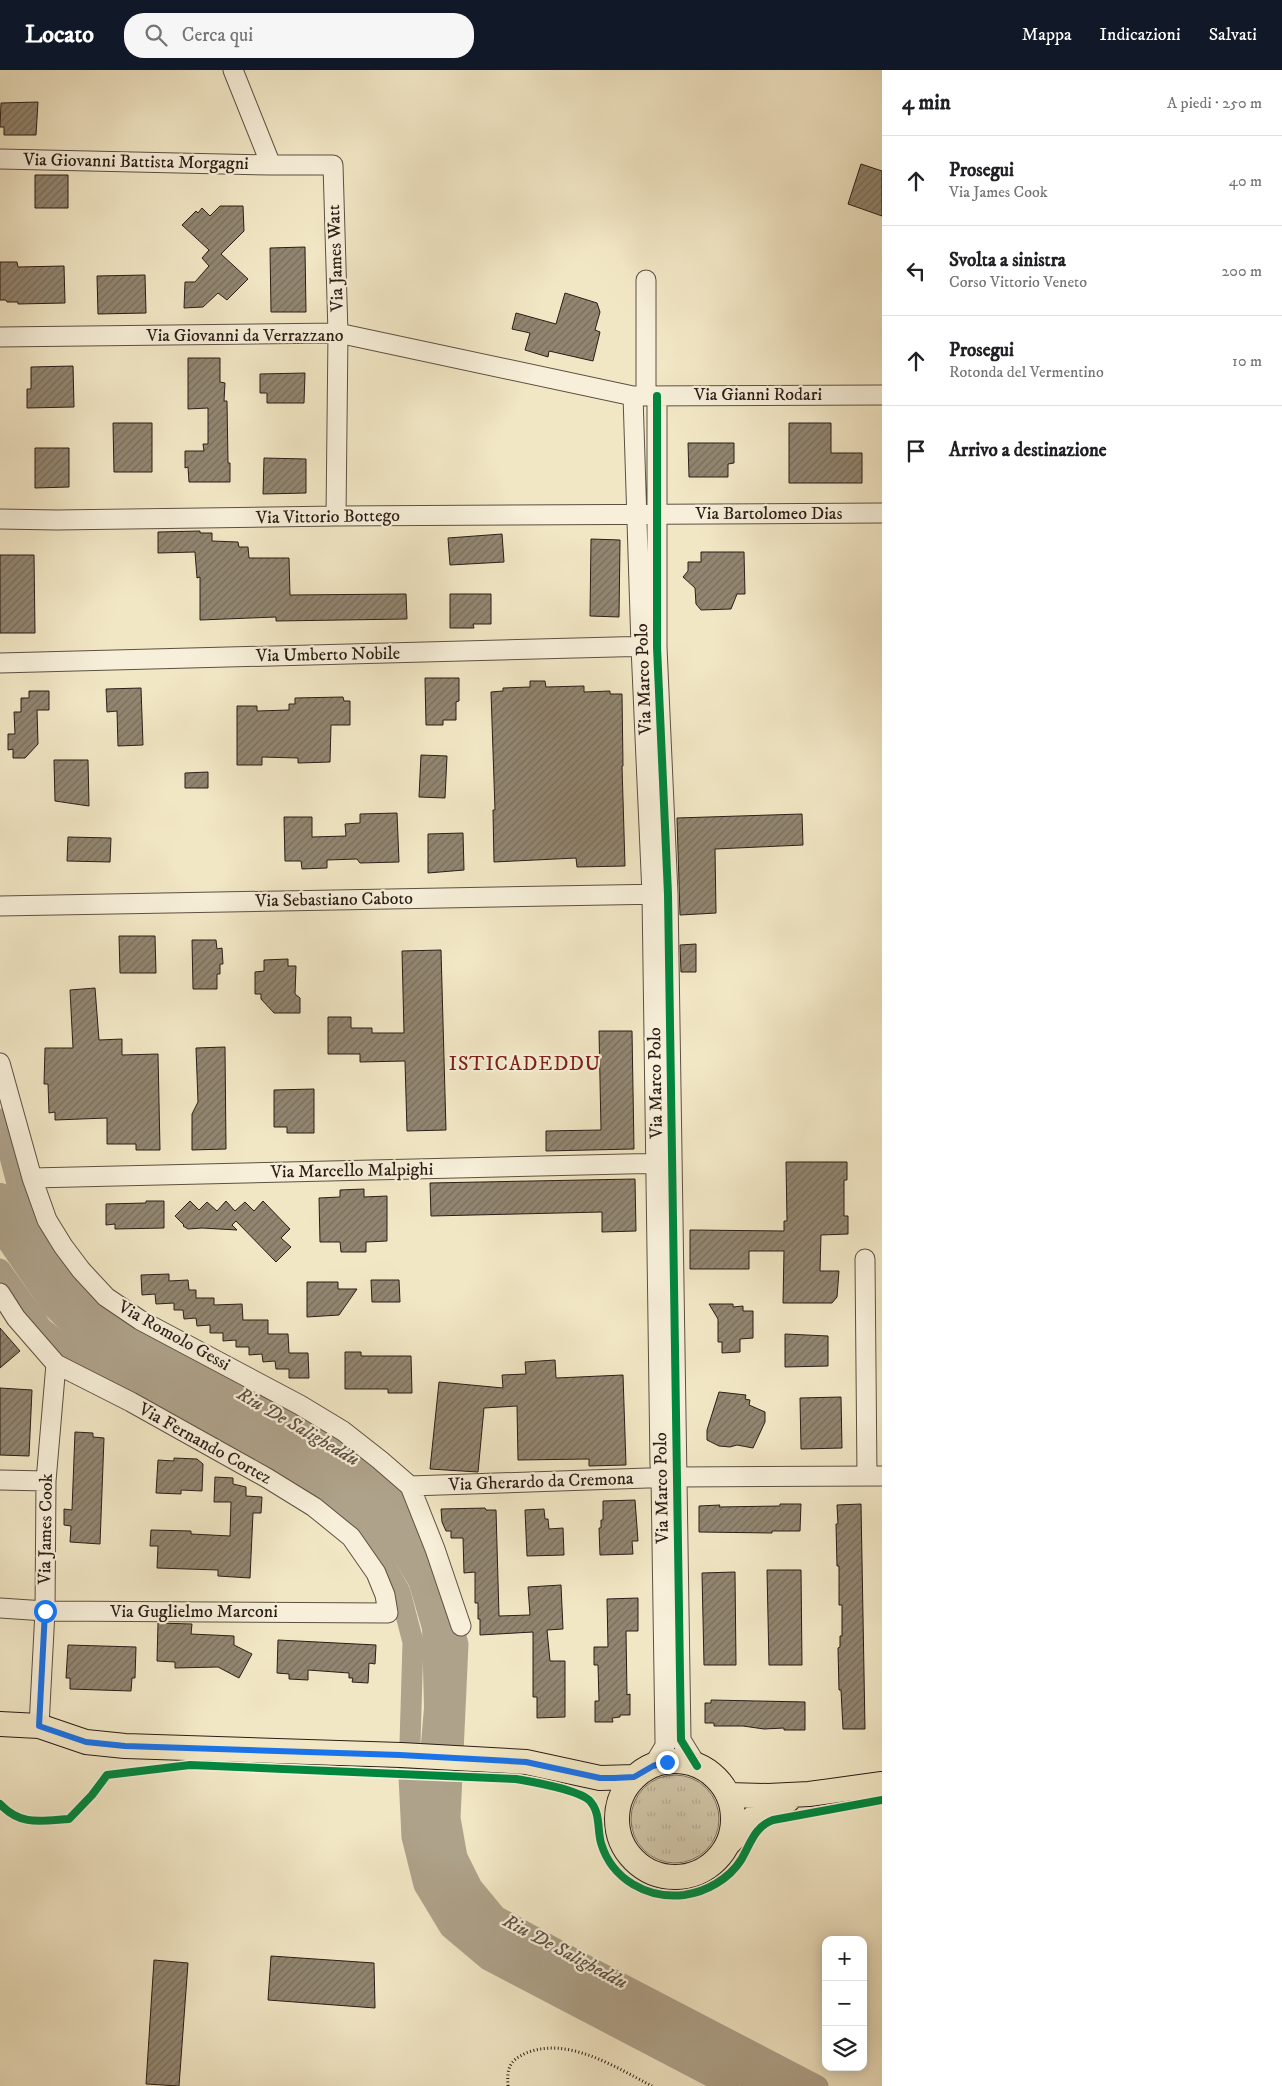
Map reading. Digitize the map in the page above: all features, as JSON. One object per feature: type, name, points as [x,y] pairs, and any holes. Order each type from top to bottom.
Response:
[{"type":"main road","points":[[0,1724],[39,1726],[86,1742],[125,1746],[400,1755],[526,1762],[600,1778],[644,1771],[667,1762],[682,1762],[697,1766],[710,1773],[728,1795],[733,1811],[733,1820],[727,1845]]},
{"type":"main road","points":[[560,1770],[596,1792],[604,1800],[617,1820]]},
{"type":"main road","points":[[644,1771],[625,1790],[619,1804],[617,1820],[621,1840],[631,1857],[647,1870],[665,1876],[683,1877],[701,1871],[716,1860],[727,1845],[757,1814],[769,1807],[809,1794]]},
{"type":"main road","points":[[728,1795],[809,1794],[882,1784]]},
{"type":"street","points":[[233,70],[271,165]]},
{"type":"street","name":"Via Giovanni Battista Morgagni","points":[[0,159],[271,165]]},
{"type":"street","name":"Via James Watt","points":[[271,165],[333,165],[338,333],[336,516]]},
{"type":"street","name":"Via Marco Polo","points":[[646,280],[645,396],[637,515],[649,646],[660,894],[665,1163],[660,1464],[669,1477],[681,1740],[697,1766]]},
{"type":"street","name":"Via Giovanni da Verrazzano","points":[[0,337],[338,333],[645,396]]},
{"type":"street","name":"Via Gianni Rodari","points":[[645,396],[882,395]]},
{"type":"street","name":"Via Marco Polo","points":[[645,396],[657,515],[649,646]]},
{"type":"street","name":"Via Bartolomeo Dias","points":[[657,515],[882,513]]},
{"type":"street","name":"Via Vittorio Bottego","points":[[0,519],[657,515]]},
{"type":"street","name":"Via Umberto Nobile","points":[[0,663],[649,646]]},
{"type":"street","name":"Via Sebastiano Caboto","points":[[0,906],[660,894]]},
{"type":"street","name":"Via Romolo Gessi","points":[[0,1063],[32,1178],[47,1220],[63,1246],[106,1297],[140,1320],[300,1405],[344,1431],[410,1486],[436,1549],[461,1626]]},
{"type":"street","name":"Via Marcello Malpighi","points":[[32,1178],[665,1163]]},
{"type":"street","points":[[865,1259],[875,1476]]},
{"type":"street","name":"Via Fernando Cortez","points":[[0,1293],[16,1318],[56,1364],[131,1402],[267,1478],[314,1507],[351,1538],[376,1573],[385,1596],[388,1613]]},
{"type":"street","name":"Via James Cook","points":[[39,1726],[45,1611],[46,1481],[56,1364]]},
{"type":"street","name":"Via Gherardo da Cremona","points":[[410,1486],[669,1477],[875,1476]]},
{"type":"street","name":"Via Marco Polo","points":[[644,1771],[665,1746],[669,1477]]},
{"type":"street","points":[[0,1480],[46,1481]]},
{"type":"street","name":"Via Guglielmo Marconi","points":[[0,1608],[45,1611],[388,1613]]},
{"type":"path","points":[[508,2086],[507,2072],[514,2058],[534,2050],[561,2047],[602,2060],[652,2086]]},
{"type":"green space","points":[[675,1775],[692,1778],[700,1782],[712,1794],[716,1802],[719,1819],[716,1836],[712,1844],[700,1856],[692,1860],[675,1863],[658,1860],[650,1856],[638,1844],[634,1836],[631,1819],[634,1802],[638,1794],[650,1782],[658,1778]]},
{"type":"building","points":[[38,102],[36,135],[4,135],[4,127],[0,127],[1,103]]},
{"type":"building","points":[[861,164],[882,171],[882,216],[848,204]]},
{"type":"building","points":[[35,175],[68,175],[68,208],[35,208]]},
{"type":"building","points":[[220,206],[243,206],[244,231],[221,254],[248,279],[227,300],[218,293],[203,307],[184,308],[185,282],[195,282],[209,266],[202,258],[209,250],[182,225],[196,211],[198,213],[202,208],[210,216]]},
{"type":"building","points":[[305,247],[306,312],[271,312],[270,248]]},
{"type":"building","points":[[0,262],[17,262],[18,267],[64,266],[65,303],[18,304],[18,302],[0,300]]},
{"type":"building","points":[[145,275],[146,313],[98,314],[97,276]]},
{"type":"building","points":[[565,293],[597,303],[600,312],[595,330],[600,332],[593,361],[549,351],[548,357],[525,350],[530,333],[512,329],[516,313],[556,324]]},
{"type":"building","points":[[188,358],[220,358],[220,382],[225,383],[224,401],[227,401],[230,482],[189,482],[188,467],[185,468],[185,451],[204,451],[203,444],[208,444],[208,408],[188,409]]},
{"type":"building","points":[[73,366],[74,407],[27,408],[27,389],[31,389],[31,367]]},
{"type":"building","points":[[305,373],[304,403],[267,403],[267,393],[260,393],[260,374]]},
{"type":"building","points":[[113,423],[152,423],[152,472],[114,472]]},
{"type":"building","points":[[789,423],[831,423],[831,453],[862,453],[862,483],[789,483]]},
{"type":"building","points":[[688,443],[734,443],[734,463],[728,464],[728,477],[689,477]]},
{"type":"building","points":[[35,448],[69,448],[69,487],[35,488]]},
{"type":"building","points":[[264,458],[306,459],[306,493],[263,494]]},
{"type":"building","points":[[200,531],[200,533],[212,533],[212,541],[238,542],[239,547],[248,547],[249,558],[289,558],[290,595],[406,594],[407,619],[276,621],[276,617],[200,620],[200,577],[197,578],[195,552],[158,553],[158,532]]},
{"type":"building","points":[[502,534],[504,562],[450,565],[448,538]]},
{"type":"building","points":[[591,539],[620,540],[619,617],[590,616]]},
{"type":"building","points":[[701,552],[744,552],[745,594],[737,594],[731,609],[701,610],[696,604],[695,588],[683,577],[688,571],[688,562],[701,562]]},
{"type":"building","points":[[0,555],[34,555],[35,633],[0,633]]},
{"type":"building","points":[[450,594],[491,594],[491,624],[473,624],[474,628],[450,628]]},
{"type":"building","points":[[425,678],[459,678],[459,701],[456,702],[456,720],[443,720],[443,725],[426,725]]},
{"type":"building","points":[[530,681],[545,681],[546,687],[584,686],[584,692],[610,691],[610,694],[622,694],[625,866],[577,867],[576,858],[494,862],[493,810],[495,810],[491,692],[503,691],[503,688],[530,687]]},
{"type":"building","points":[[141,688],[143,745],[118,746],[117,711],[107,712],[106,689]]},
{"type":"building","points":[[29,691],[49,691],[49,710],[37,710],[38,744],[25,758],[13,758],[13,749],[8,750],[8,734],[15,734],[14,712],[21,712],[21,698],[29,698]]},
{"type":"building","points":[[343,697],[344,701],[350,701],[350,725],[331,725],[330,762],[298,763],[298,758],[262,757],[262,765],[237,765],[237,706],[257,706],[257,711],[289,710],[289,704],[295,704],[295,698]]},
{"type":"building","points":[[421,755],[447,756],[445,798],[419,797]]},
{"type":"building","points":[[54,760],[88,760],[89,806],[55,801]]},
{"type":"building","points":[[208,772],[208,788],[185,788],[185,773]]},
{"type":"building","points":[[397,813],[399,862],[360,863],[357,859],[327,860],[327,868],[302,869],[301,861],[285,861],[284,817],[312,817],[312,837],[346,836],[345,824],[360,823],[360,814]]},
{"type":"building","points":[[802,814],[803,845],[715,849],[716,913],[680,915],[677,818]]},
{"type":"building","points":[[463,833],[464,870],[428,873],[428,834]]},
{"type":"building","points":[[68,837],[111,838],[110,862],[67,861]]},
{"type":"building","points":[[119,936],[155,936],[156,973],[120,973]]},
{"type":"building","points":[[192,940],[216,940],[217,949],[222,948],[223,964],[220,964],[220,974],[217,974],[217,989],[193,989]]},
{"type":"building","points":[[696,944],[696,972],[681,972],[680,945]]},
{"type":"building","points":[[441,950],[446,1130],[407,1131],[405,1061],[360,1062],[360,1054],[328,1054],[328,1017],[351,1017],[351,1028],[372,1028],[372,1033],[404,1033],[402,951]]},
{"type":"building","points":[[288,959],[288,966],[296,966],[295,994],[300,998],[300,1013],[274,1013],[261,999],[261,994],[255,994],[255,972],[264,971],[264,960]]},
{"type":"building","points":[[95,988],[99,1040],[122,1039],[122,1055],[158,1054],[160,1150],[136,1150],[136,1144],[107,1144],[107,1118],[55,1120],[55,1112],[49,1113],[48,1084],[44,1084],[45,1048],[73,1048],[70,990]]},
{"type":"building","points":[[599,1031],[632,1031],[634,1149],[546,1151],[546,1131],[601,1130]]},
{"type":"building","points":[[225,1047],[226,1149],[192,1150],[192,1114],[198,1102],[196,1048]]},
{"type":"building","points":[[314,1089],[314,1133],[287,1133],[287,1127],[274,1127],[274,1090]]},
{"type":"building","points":[[786,1162],[847,1162],[847,1180],[844,1180],[844,1216],[848,1216],[848,1234],[821,1235],[820,1271],[839,1271],[837,1297],[832,1303],[783,1303],[784,1251],[749,1251],[749,1269],[690,1269],[690,1230],[784,1231],[784,1221],[787,1221]]},
{"type":"building","points":[[635,1179],[636,1231],[602,1232],[602,1212],[431,1216],[430,1183]]},
{"type":"building","points":[[364,1189],[364,1197],[387,1196],[387,1241],[366,1242],[366,1252],[341,1252],[340,1242],[320,1242],[319,1198],[340,1197],[340,1190]]},
{"type":"building","points":[[146,1201],[164,1201],[164,1228],[115,1229],[115,1224],[106,1225],[106,1204],[146,1203]]},
{"type":"building","points":[[190,1201],[199,1210],[207,1202],[217,1211],[226,1201],[235,1211],[245,1202],[254,1211],[263,1201],[290,1229],[281,1238],[291,1247],[276,1262],[236,1221],[232,1225],[237,1230],[188,1229],[175,1216]]},
{"type":"building","points":[[169,1274],[169,1281],[188,1280],[189,1290],[196,1290],[196,1298],[214,1298],[214,1305],[242,1304],[243,1320],[268,1320],[268,1334],[288,1334],[289,1353],[308,1353],[309,1378],[289,1378],[289,1369],[276,1369],[275,1361],[263,1362],[262,1354],[249,1355],[249,1347],[236,1347],[236,1340],[223,1341],[223,1333],[210,1333],[210,1325],[197,1326],[196,1318],[184,1319],[183,1310],[174,1310],[174,1303],[156,1304],[155,1294],[142,1295],[141,1275]]},
{"type":"building","points":[[371,1280],[399,1280],[400,1302],[372,1302]]},
{"type":"building","points":[[307,1282],[338,1282],[338,1289],[357,1289],[339,1315],[307,1317]]},
{"type":"building","points":[[709,1304],[733,1304],[733,1307],[743,1306],[743,1311],[753,1311],[753,1338],[740,1339],[740,1352],[722,1353],[722,1342],[718,1342],[718,1319]]},
{"type":"building","points":[[0,1328],[20,1351],[0,1368]]},
{"type":"building","points":[[785,1334],[828,1336],[828,1366],[785,1367]]},
{"type":"building","points":[[345,1352],[361,1352],[361,1356],[411,1356],[412,1393],[388,1393],[388,1389],[345,1389]]},
{"type":"building","points":[[555,1360],[556,1378],[623,1375],[626,1465],[589,1466],[589,1459],[518,1460],[517,1406],[484,1408],[478,1472],[430,1469],[439,1382],[503,1388],[502,1375],[526,1374],[525,1362]]},
{"type":"building","points":[[0,1388],[32,1390],[29,1456],[0,1455]]},
{"type":"building","points":[[719,1392],[746,1395],[745,1399],[750,1400],[749,1405],[765,1412],[765,1422],[753,1448],[737,1445],[730,1447],[719,1446],[707,1440],[707,1430]]},
{"type":"building","points":[[841,1397],[842,1448],[801,1449],[800,1398]]},
{"type":"building","points":[[75,1432],[93,1433],[93,1437],[104,1438],[100,1544],[70,1542],[71,1526],[64,1525],[64,1509],[72,1510]]},
{"type":"building","points":[[174,1458],[197,1459],[203,1464],[202,1491],[181,1490],[181,1494],[156,1493],[158,1460],[174,1461]]},
{"type":"building","points":[[215,1477],[233,1478],[233,1484],[246,1487],[246,1496],[262,1497],[261,1513],[253,1513],[250,1578],[218,1576],[218,1570],[157,1568],[158,1546],[150,1546],[151,1530],[191,1531],[191,1534],[230,1536],[231,1502],[214,1502]]},
{"type":"building","points":[[635,1500],[638,1541],[632,1541],[633,1554],[600,1555],[599,1528],[601,1528],[601,1520],[603,1520],[603,1501]]},
{"type":"building","points":[[780,1504],[801,1504],[800,1531],[772,1531],[772,1533],[699,1532],[699,1506],[780,1506]]},
{"type":"building","points":[[861,1504],[865,1729],[843,1729],[841,1690],[839,1690],[838,1648],[840,1647],[840,1636],[842,1636],[842,1605],[839,1605],[839,1566],[837,1566],[837,1505]]},
{"type":"building","points":[[485,1508],[486,1510],[496,1510],[499,1616],[530,1615],[528,1587],[561,1585],[563,1629],[547,1630],[550,1661],[565,1661],[565,1717],[537,1718],[537,1697],[533,1697],[533,1632],[480,1635],[478,1603],[475,1603],[475,1572],[464,1573],[463,1538],[451,1538],[451,1531],[446,1531],[442,1522],[441,1509]]},
{"type":"building","points":[[544,1509],[549,1529],[563,1528],[564,1555],[527,1556],[525,1510]]},
{"type":"building","points":[[767,1570],[801,1570],[802,1665],[769,1665]]},
{"type":"building","points":[[735,1572],[736,1665],[704,1665],[702,1573]]},
{"type":"building","points":[[638,1598],[638,1631],[626,1631],[627,1695],[630,1694],[630,1715],[620,1715],[620,1717],[612,1718],[613,1722],[595,1722],[595,1701],[599,1701],[598,1665],[594,1665],[594,1647],[608,1647],[607,1599]]},
{"type":"building","points":[[158,1623],[192,1624],[191,1634],[234,1636],[234,1645],[252,1654],[239,1678],[218,1667],[175,1668],[175,1662],[157,1661]]},
{"type":"building","points":[[278,1640],[376,1645],[375,1664],[369,1663],[368,1683],[352,1682],[353,1678],[349,1678],[349,1673],[308,1670],[308,1680],[289,1679],[289,1674],[277,1673]]},
{"type":"building","points":[[68,1645],[136,1647],[135,1678],[132,1678],[131,1691],[70,1689],[70,1678],[66,1678]]},
{"type":"building","points":[[711,1700],[805,1702],[805,1730],[714,1726],[714,1723],[705,1723],[705,1703],[711,1703]]},
{"type":"building","points":[[271,1956],[374,1963],[375,2008],[268,2000]]},
{"type":"building","points":[[154,1960],[188,1963],[179,2086],[146,2084]]},
{"type":"waterway","name":"Riu De Saligheddu","points":[[0,1119],[23,1206],[41,1244],[68,1283],[112,1324],[271,1412],[330,1442],[356,1459],[381,1479],[409,1512],[426,1541]]},
{"type":"waterway","name":"Riu De Saligheddu","points":[[0,1201],[10,1232],[58,1302],[98,1341],[178,1384],[345,1483],[401,1537],[426,1579],[440,1627],[442,1708],[434,1804],[441,1851],[455,1893],[485,1931],[779,2086]]},
{"type":"waterway","name":"Riu De Saligheddu","points":[[0,1269],[42,1328],[94,1370],[291,1474],[344,1510],[373,1544],[400,1592],[413,1642],[409,1777],[412,1837],[424,1885],[450,1928],[488,1960],[729,2086]]},
{"type":"waterway","name":"Riu De Saligheddu","points":[[448,1605],[458,1644],[450,1818],[457,1857],[472,1887],[496,1916],[576,1960],[818,2086]]},
{"type":"cycle path","points":[[657,396],[657,647],[668,894],[681,1740],[697,1766]]},
{"type":"cycle path","points":[[0,1804],[23,1819],[40,1821],[69,1819],[92,1795],[107,1775],[190,1765],[516,1779],[565,1789],[589,1800],[597,1815],[601,1843],[606,1856],[623,1877],[633,1884],[657,1894],[684,1895],[709,1888],[723,1879],[741,1860],[757,1831],[773,1820],[882,1800]]},
{"type":"district","name":"ISTICADEDDU","points":[[525,1064]]},
{"type":"route","points":[[45,1611],[39,1726],[86,1742],[125,1746],[400,1755],[526,1762],[600,1778],[634,1777],[653,1766],[667,1762]]}]
